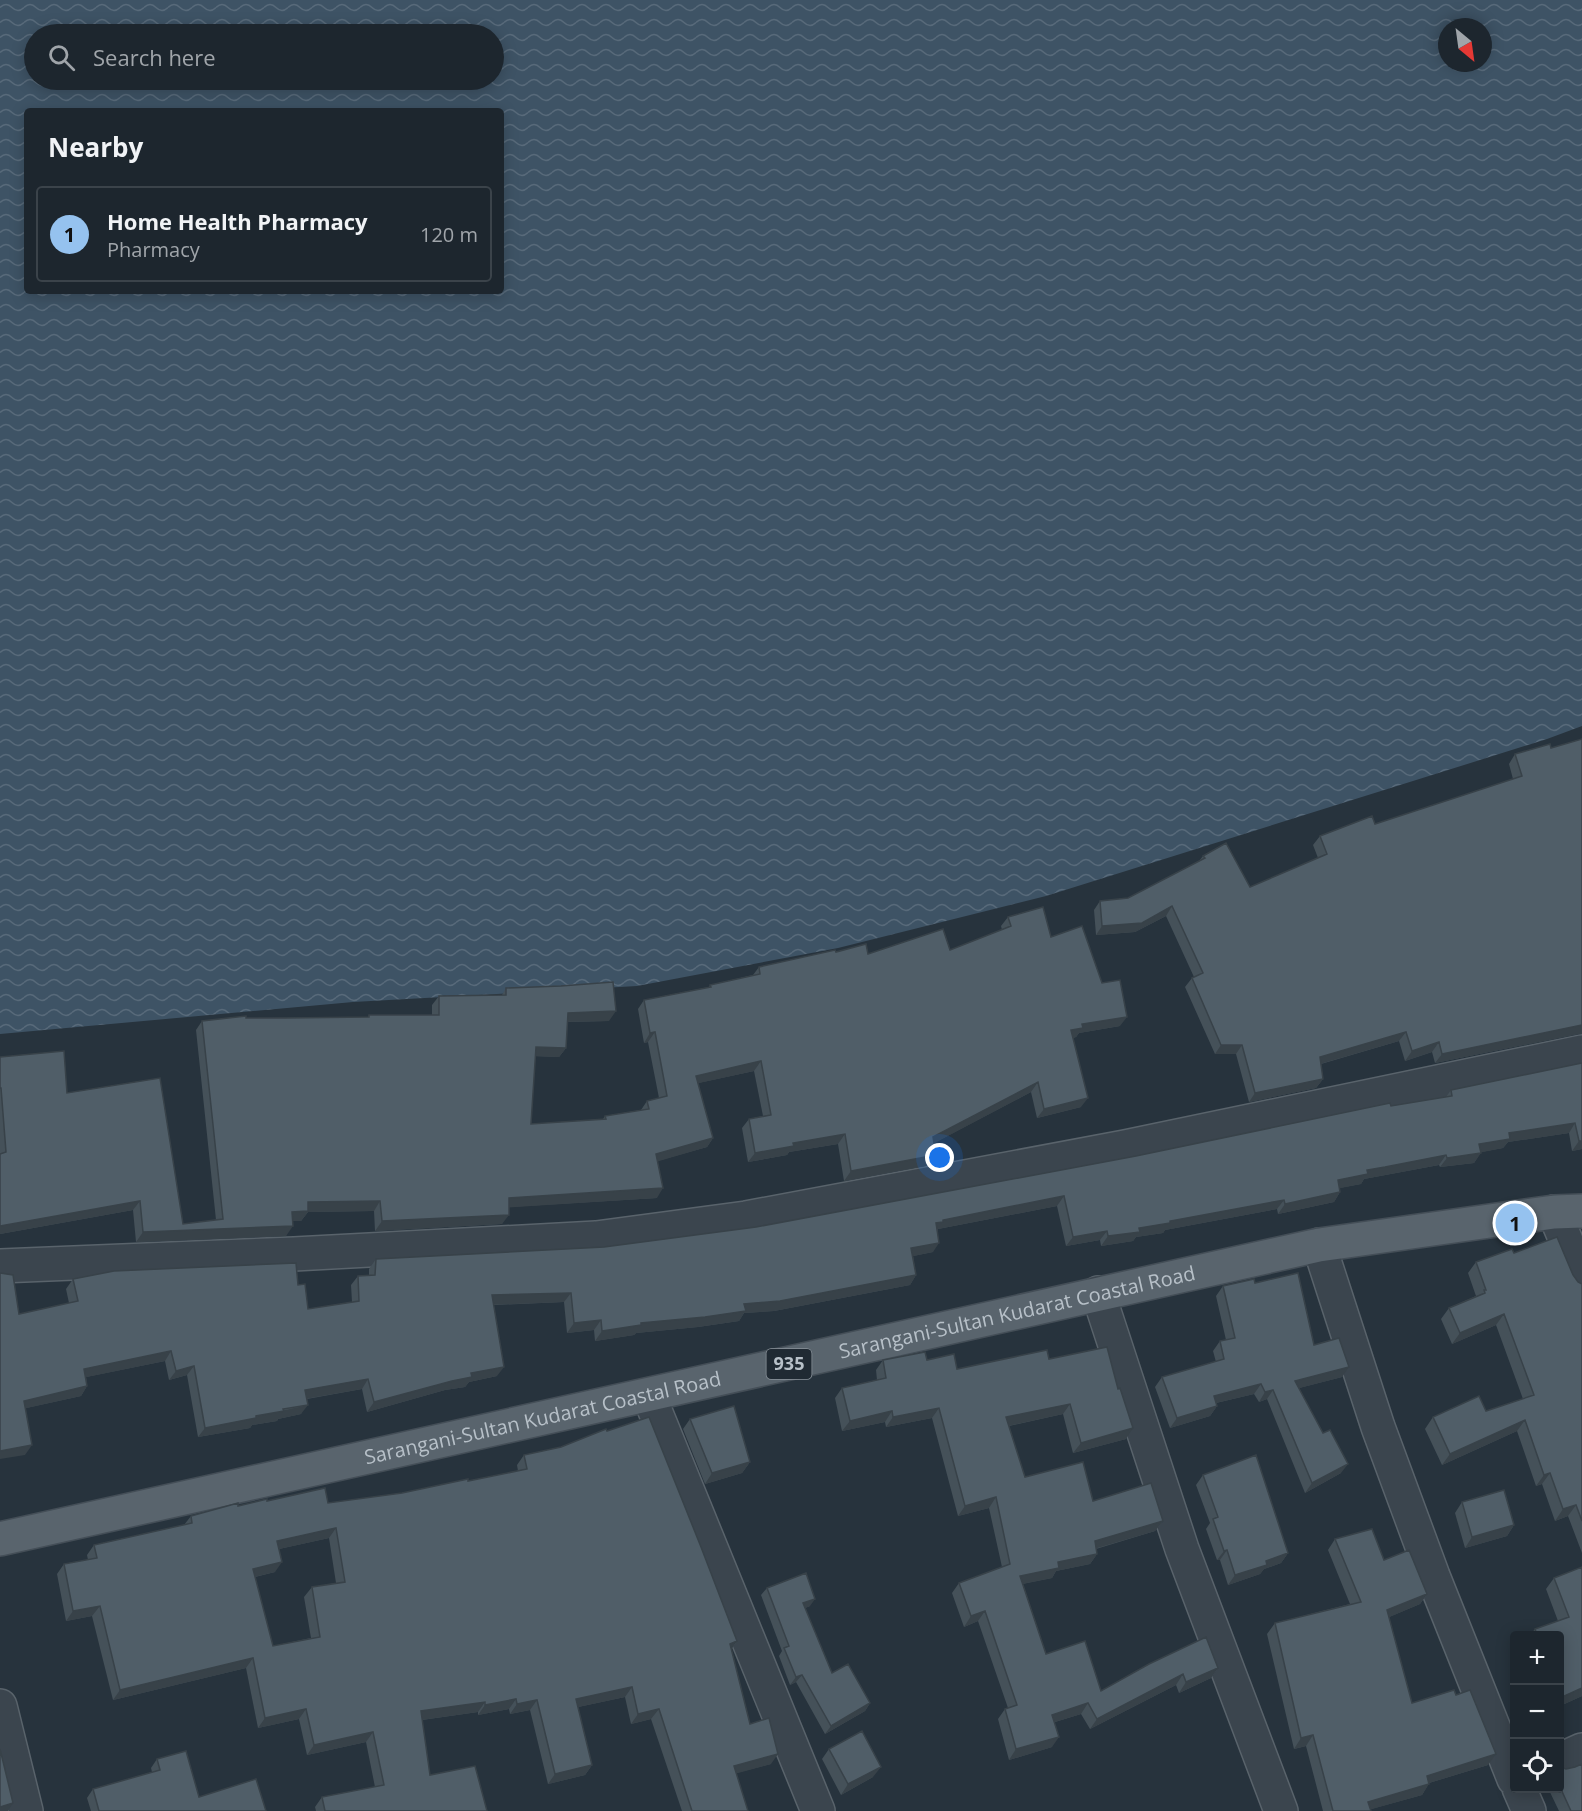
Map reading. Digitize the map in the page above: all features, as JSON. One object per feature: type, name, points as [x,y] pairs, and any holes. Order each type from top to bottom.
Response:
[{"type":"main road","name":"Sarangani-Sultan Kudarat Coastal Road","points":[[0,1539],[1319,1245],[1568,1212]]},
{"type":"street","points":[[0,1266],[294,1254],[596,1238],[723,1221],[1125,1147],[1582,1052]]},
{"type":"street","points":[[1568,1212],[1582,1279]]},
{"type":"street","points":[[1319,1245],[1378,1427],[1433,1576],[1510,1767]]},
{"type":"street","points":[[1098,1293],[1182,1549],[1281,1811]]},
{"type":"street","points":[[649,1396],[818,1811]]},
{"type":"street","points":[[0,1707],[27,1811]]},
{"type":"street","points":[[1564,1758],[1582,1750]]},
{"type":"street","points":[[1521,1793],[1529,1811]]},
{"type":"water","points":[[0,0],[1582,0],[1582,726],[1547,739],[1046,896],[838,948],[637,986],[353,1002],[0,1034]]},
{"type":"building","points":[[1582,739],[1582,1025],[1442,1054],[1439,1042],[1412,1051],[1406,1032],[1320,1057],[1323,1079],[1255,1093],[1242,1045],[1221,1045],[1192,978],[1203,973],[1172,906],[1142,923],[1102,926],[1100,901],[1128,898],[1205,858],[1203,856],[1226,843],[1250,887],[1327,854],[1320,836],[1372,816],[1375,824],[1522,776],[1515,754],[1550,744],[1551,748]]},
{"type":"building","points":[[1043,907],[1051,937],[1082,926],[1102,983],[1120,980],[1127,1017],[1082,1024],[1083,1028],[1071,1030],[1088,1098],[1044,1109],[1038,1082],[933,1137],[936,1155],[851,1171],[845,1134],[793,1143],[794,1146],[755,1153],[749,1119],[771,1115],[761,1061],[696,1076],[713,1138],[656,1154],[663,1188],[509,1198],[509,1215],[382,1221],[380,1201],[308,1202],[308,1211],[292,1212],[293,1226],[143,1232],[140,1201],[0,1226],[0,1154],[6,1152],[0,1088],[0,1057],[64,1051],[67,1093],[160,1078],[183,1224],[223,1219],[202,1021],[246,1016],[246,1018],[284,1018],[439,1015],[439,996],[506,995],[506,988],[613,982],[616,1011],[568,1013],[566,1048],[536,1047],[531,1124],[606,1119],[605,1116],[649,1109],[647,1101],[667,1096],[655,1032],[650,1033],[644,1000],[711,987],[710,985],[760,974],[759,967],[835,950],[836,952],[866,944],[868,954],[943,929],[950,950],[1011,926],[1008,917]]},
{"type":"building","points":[[1582,1063],[1582,1141],[1579,1141],[1575,1123],[1509,1133],[1510,1139],[1479,1144],[1481,1153],[1447,1158],[1446,1155],[1367,1170],[1368,1174],[1338,1180],[1340,1192],[1285,1204],[1284,1200],[1170,1221],[1170,1223],[1139,1228],[1140,1232],[1108,1236],[1107,1231],[1073,1237],[1064,1196],[943,1220],[943,1222],[936,1223],[939,1243],[911,1248],[916,1275],[780,1301],[744,1304],[746,1311],[705,1317],[641,1323],[641,1325],[602,1331],[601,1320],[574,1323],[571,1293],[492,1295],[504,1367],[471,1373],[472,1377],[374,1402],[368,1379],[305,1390],[308,1405],[205,1428],[194,1366],[176,1371],[171,1351],[84,1369],[87,1386],[24,1401],[32,1445],[0,1451],[0,1273],[13,1275],[19,1314],[78,1301],[73,1279],[114,1271],[296,1263],[298,1285],[305,1284],[308,1309],[359,1301],[358,1276],[375,1275],[376,1259],[604,1247],[756,1227],[1136,1156],[1390,1103],[1391,1106],[1452,1096],[1451,1090]]},
{"type":"building","points":[[1557,1237],[1573,1275],[1582,1284],[1582,1521],[1576,1505],[1563,1509],[1550,1473],[1544,1475],[1525,1420],[1450,1454],[1433,1417],[1479,1396],[1486,1411],[1534,1395],[1504,1314],[1460,1333],[1449,1308],[1485,1293],[1476,1262],[1512,1249],[1514,1253]]},
{"type":"building","points":[[1298,1273],[1314,1345],[1339,1338],[1349,1367],[1295,1381],[1323,1433],[1330,1430],[1348,1464],[1312,1483],[1273,1390],[1265,1392],[1261,1384],[1214,1396],[1217,1406],[1177,1418],[1162,1377],[1224,1359],[1220,1341],[1235,1338],[1223,1286],[1254,1279],[1255,1283]]},
{"type":"building","points":[[1107,1347],[1118,1389],[1120,1388],[1133,1428],[1081,1443],[1070,1404],[1006,1417],[1025,1477],[1083,1462],[1093,1501],[1151,1483],[1163,1521],[1095,1541],[1097,1554],[1058,1562],[1059,1568],[1020,1576],[1046,1654],[1085,1641],[1101,1691],[1149,1664],[1206,1637],[1218,1668],[1186,1682],[1183,1674],[1097,1719],[1088,1703],[1052,1715],[1059,1737],[1016,1749],[1005,1709],[1017,1705],[985,1611],[971,1616],[959,1583],[1010,1564],[996,1497],[965,1506],[939,1408],[893,1417],[892,1411],[850,1421],[842,1388],[886,1378],[883,1360],[925,1352],[927,1360],[954,1354],[957,1369],[1047,1350],[1049,1359]]},
{"type":"building","points":[[734,1406],[750,1462],[712,1473],[690,1419]]},
{"type":"building","points":[[649,1417],[737,1641],[730,1644],[750,1724],[769,1718],[778,1754],[734,1766],[748,1811],[692,1811],[659,1709],[638,1714],[632,1687],[576,1699],[592,1765],[555,1774],[537,1700],[517,1704],[516,1699],[485,1705],[485,1702],[421,1711],[430,1775],[475,1766],[487,1811],[325,1811],[322,1797],[384,1785],[373,1732],[314,1745],[306,1709],[265,1718],[253,1658],[120,1690],[100,1606],[73,1611],[64,1564],[97,1558],[94,1545],[192,1523],[191,1516],[238,1503],[238,1506],[325,1488],[328,1503],[402,1493],[527,1469],[524,1455],[561,1447],[606,1429],[607,1431]],"holes":[[[336,1528],[345,1582],[312,1587],[320,1637],[273,1646],[253,1569],[282,1562],[277,1541]]]},
{"type":"building","points":[[1256,1455],[1288,1553],[1266,1561],[1267,1565],[1235,1575],[1213,1519],[1218,1517],[1203,1475]]},
{"type":"building","points":[[1504,1490],[1514,1525],[1472,1537],[1462,1502]]},
{"type":"building","points":[[1372,1529],[1384,1560],[1409,1550],[1427,1594],[1387,1610],[1412,1703],[1454,1690],[1456,1695],[1470,1690],[1496,1754],[1427,1776],[1429,1784],[1368,1802],[1371,1811],[1333,1811],[1313,1735],[1301,1738],[1275,1623],[1361,1602],[1335,1539]]},
{"type":"building","points":[[1582,1567],[1582,1688],[1564,1696],[1564,1631],[1536,1631],[1535,1629],[1569,1617],[1554,1578]]},
{"type":"building","points":[[806,1573],[815,1599],[803,1603],[832,1673],[848,1664],[870,1703],[831,1726],[802,1675],[796,1677],[784,1648],[789,1646],[767,1588]]},
{"type":"building","points":[[862,1731],[881,1767],[848,1784],[829,1749]]},
{"type":"building","points":[[0,1749],[13,1803],[0,1807]]},
{"type":"building","points":[[186,1751],[199,1797],[256,1779],[266,1811],[99,1811],[93,1789],[160,1770],[157,1759]]},
{"type":"building","points":[[1582,1764],[1582,1811],[1571,1811],[1563,1793],[1564,1768]]},
{"type":"place","name":"Home Health Pharmacy","points":[[1515,1223]]}]
